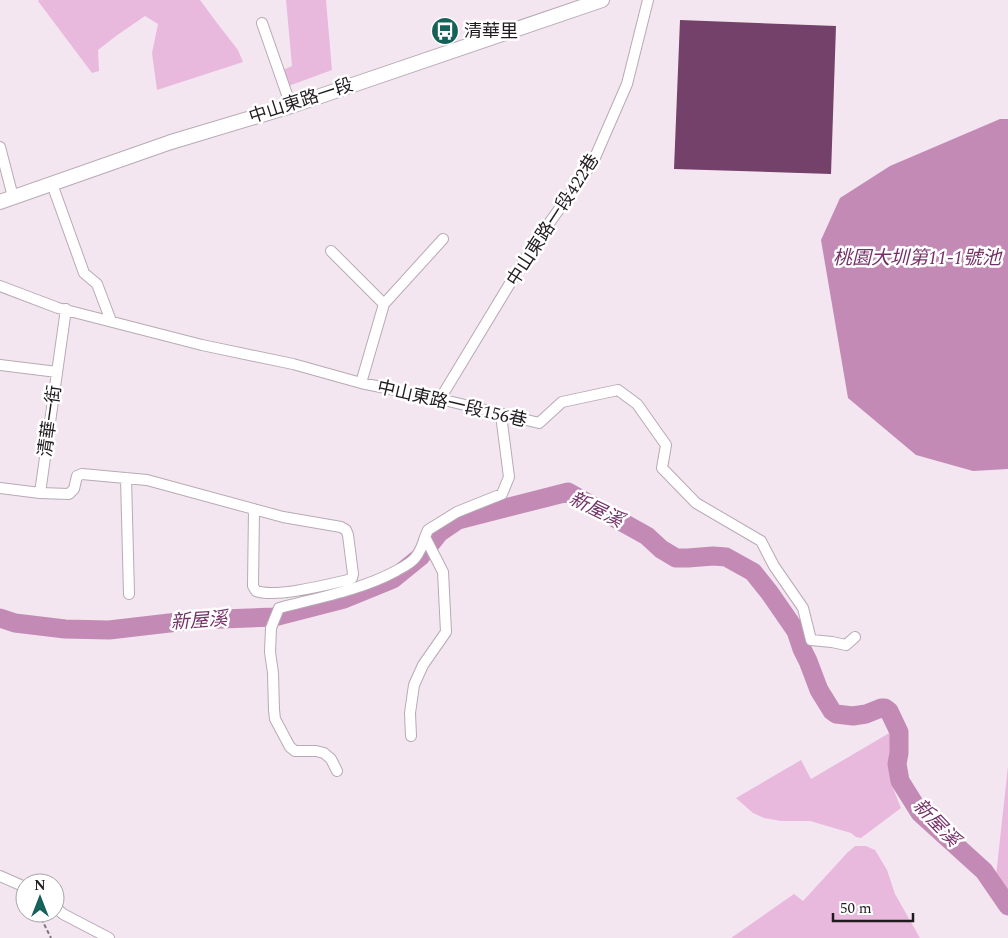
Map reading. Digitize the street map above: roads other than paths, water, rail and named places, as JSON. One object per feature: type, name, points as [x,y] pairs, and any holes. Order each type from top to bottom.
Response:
[{"type":"main road","name":"中山東路一段","points":[[7,200],[171,142],[291,106],[602,0]]},
{"type":"street","name":"中山東路一段422巷","points":[[440,399],[532,248],[594,162],[627,84],[648,0]]},
{"type":"street","points":[[262,23],[291,106]]},
{"type":"street","points":[[0,147],[7,200]]},
{"type":"street","points":[[52,184],[84,273],[97,284],[111,321]]},
{"type":"street","points":[[361,383],[384,304],[442,239]]},
{"type":"street","points":[[331,251],[384,304]]},
{"type":"street","name":"中山東路一段156巷","points":[[0,286],[66,310],[202,345],[293,364],[361,383],[440,399],[539,423],[562,402],[618,390],[637,404],[666,445],[662,468],[696,503],[761,541],[774,566],[804,608],[811,640],[846,645],[855,637]]},
{"type":"street","name":"清華一街","points":[[40,493],[66,310]]},
{"type":"street","points":[[0,365],[57,372]]},
{"type":"street","points":[[337,771],[331,759],[324,753],[295,751],[290,747],[275,719],[270,652],[271,628],[279,608],[346,590],[387,576],[415,559],[427,541],[428,530],[456,512],[502,494],[510,477],[500,415]]},
{"type":"street","points":[[0,488],[40,493],[69,494],[74,489],[77,476],[82,474],[148,480],[203,494],[283,517],[341,527],[346,530],[348,535],[352,578],[281,593],[261,593],[256,591],[254,586],[254,509]]},
{"type":"street","points":[[126,478],[128,594]]},
{"type":"street","points":[[411,736],[410,713],[414,685],[423,665],[446,632],[443,572],[427,541]]},
{"type":"street","points":[[0,876],[15,883]]},
{"type":"street","points":[[65,915],[109,938]]},
{"type":"water","name":"桃園大圳第11-1號池","points":[[1000,119],[1008,119],[1008,469],[973,471],[916,455],[848,398],[821,240],[840,198],[890,166]]},
{"type":"waterway","name":"新屋溪","points":[[0,618],[15,623],[65,629],[109,630],[195,620],[274,617],[344,599],[393,579],[420,557],[439,533],[458,520],[568,492],[647,536],[661,549],[676,558],[726,557],[753,572],[796,631],[819,690],[832,711],[836,714],[853,716],[866,714],[881,708],[889,711],[899,732],[897,764],[900,781],[920,813],[984,871],[1008,906]]},
{"type":"place","name":"清華里","points":[[445,31]]}]
